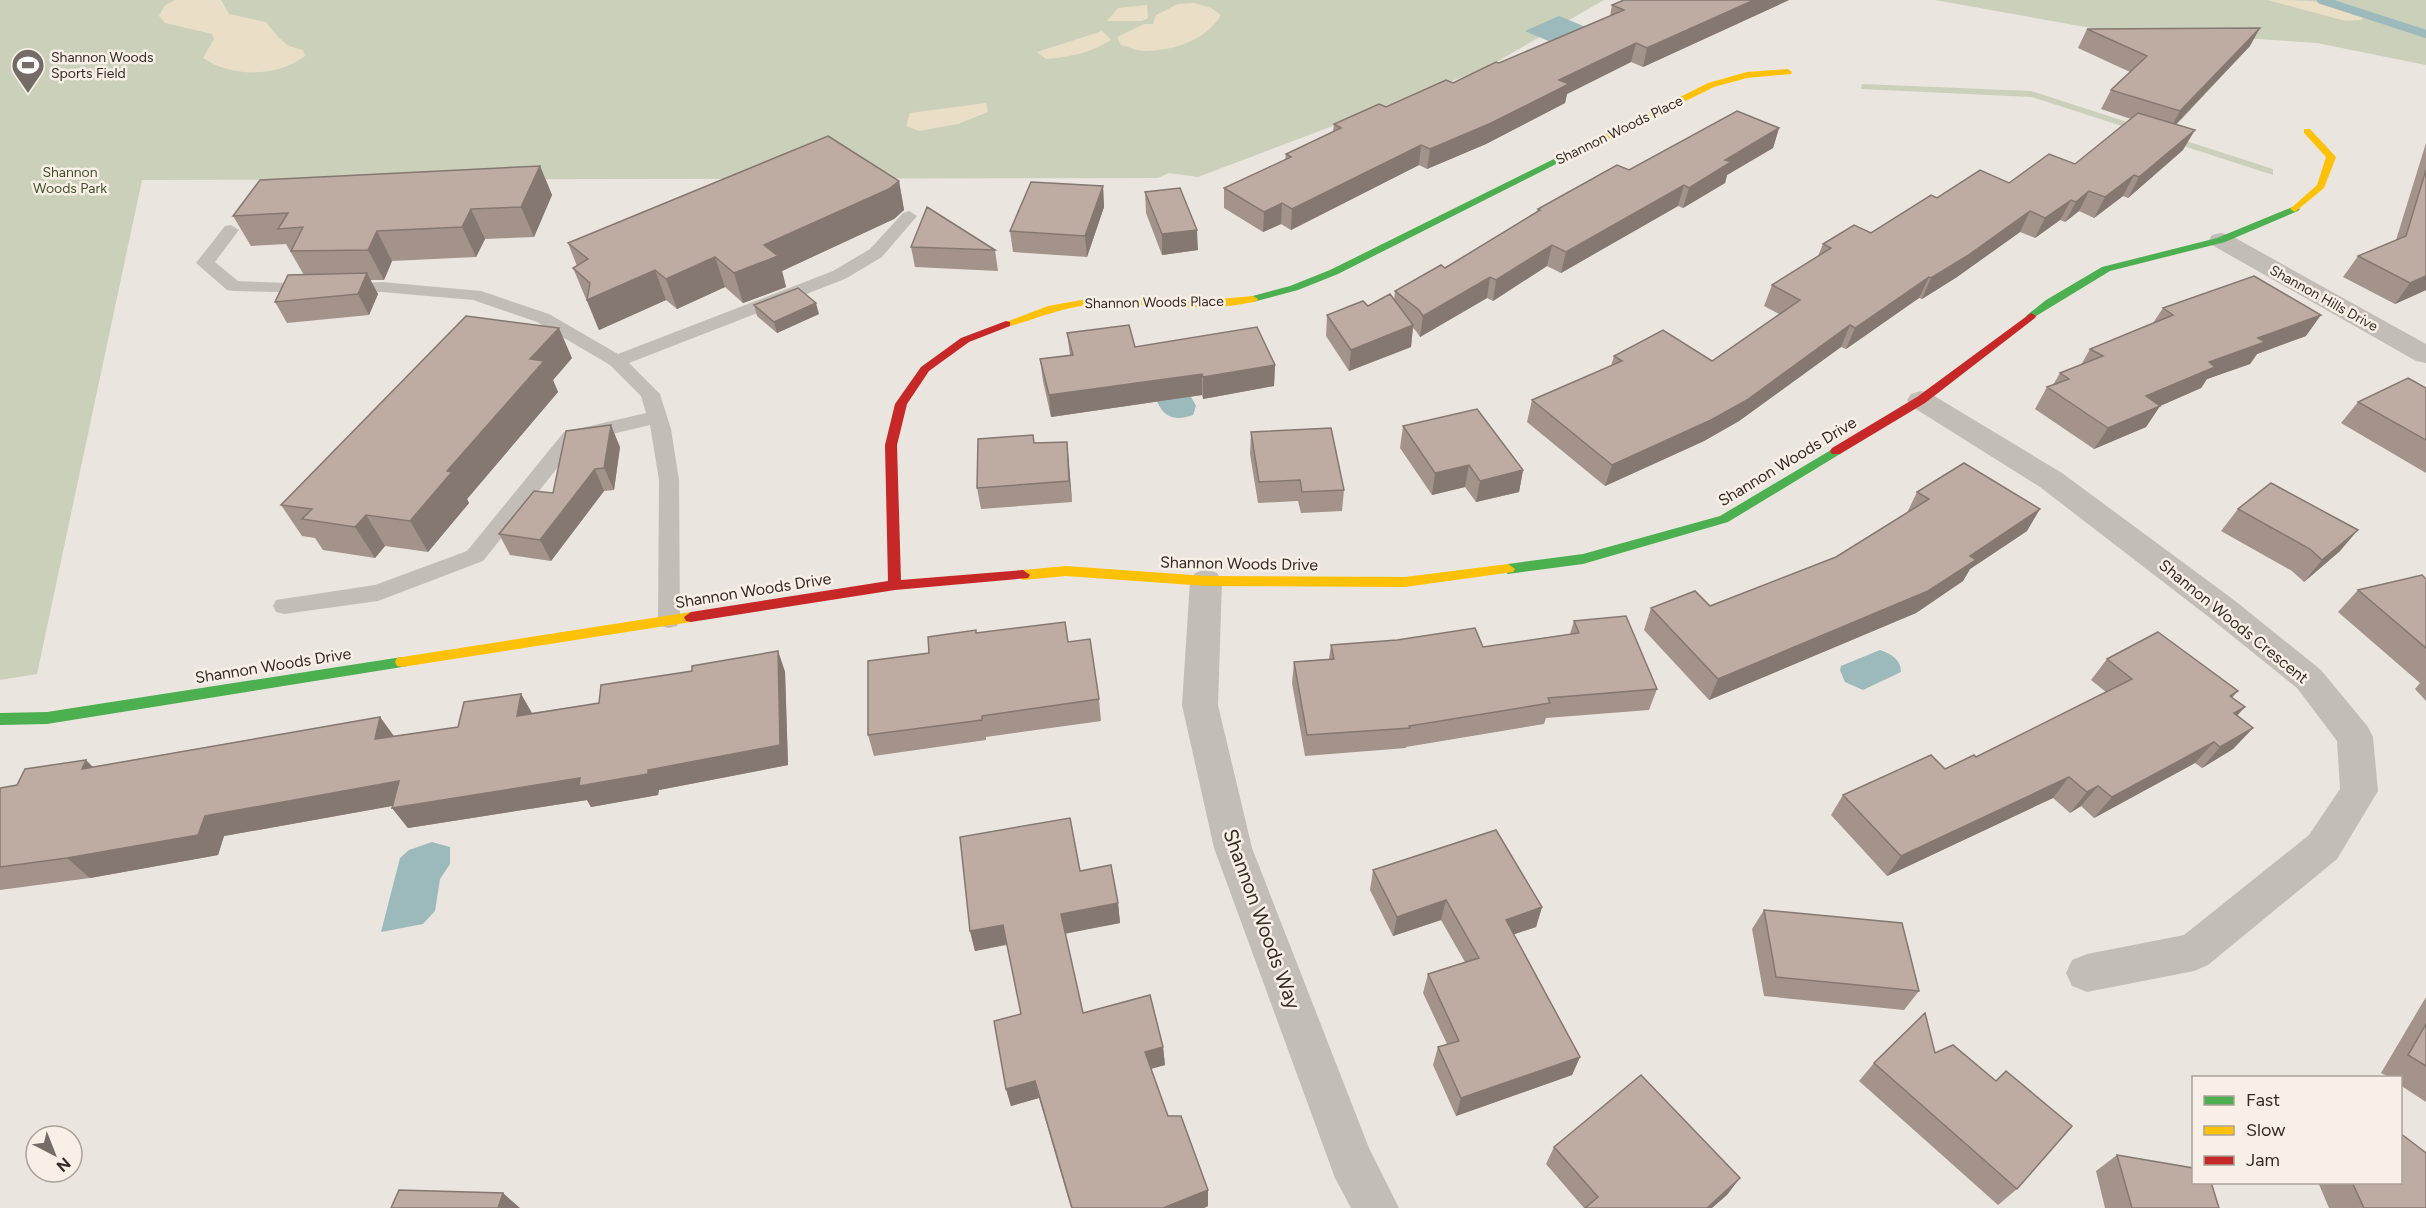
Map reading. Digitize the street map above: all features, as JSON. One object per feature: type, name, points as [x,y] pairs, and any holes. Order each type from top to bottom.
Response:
[{"type":"street","name":"Shannon Woods Place","points":[[895,585],[891,445],[902,404],[925,369],[965,340],[1054,306],[1099,301],[1202,304],[1248,300],[1294,288],[1334,273],[1711,85],[1747,75],[1788,72]]},
{"type":"street","name":"Shannon Woods Drive","points":[[0,719],[46,718],[895,585],[1066,572],[1206,581],[1406,582],[1583,560],[1724,519],[1921,400],[2050,302],[2106,269],[2221,240],[2298,208],[2322,186],[2331,157],[2307,131]]},
{"type":"street","name":"Shannon Hills Drive","points":[[2221,240],[2426,355]]},
{"type":"street","name":"Shannon Woods Crescent","points":[[1921,400],[2051,480],[2222,609],[2309,679],[2355,737],[2359,791],[2323,847],[2194,952],[2087,973]]},
{"type":"street","name":"Shannon Woods Way","points":[[1206,581],[1200,705],[1233,848],[1351,1162],[1376,1208]]},
{"type":"lane","points":[[617,361],[839,274],[876,253],[909,216]]},
{"type":"lane","points":[[231,230],[205,263],[233,286],[297,289],[382,287],[475,295],[543,318],[617,361],[650,394],[657,417],[669,480],[669,620]]},
{"type":"lane","points":[[284,606],[378,593],[475,556],[571,437],[657,417]]},
{"type":"green space","name":"Shannon Woods Park","points":[[0,0],[1604,0],[1486,68],[1198,177],[1169,173],[1158,178],[142,180],[37,674],[0,680]]},
{"type":"green space","points":[[1935,0],[2426,0],[2426,65],[2317,43],[2091,28]]},
{"type":"green space","points":[[1862,84],[2031,91],[2273,169],[2273,175],[2032,97],[1861,89]]},
{"type":"sand","points":[[175,0],[221,0],[229,14],[266,22],[279,38],[289,46],[303,50],[305,56],[281,68],[267,71],[240,72],[214,64],[203,58],[214,39],[212,34],[165,23],[159,16],[164,6]]},
{"type":"sand","points":[[2267,0],[2335,4],[2348,6],[2366,15],[2361,20],[2346,21]]},
{"type":"sand","points":[[1194,3],[1211,8],[1221,15],[1215,24],[1198,37],[1166,49],[1145,51],[1121,45],[1117,37],[1144,24],[1153,24],[1156,15],[1178,4]]},
{"type":"sand","points":[[1147,5],[1148,18],[1142,21],[1107,21],[1118,8]]},
{"type":"sand","points":[[1102,31],[1111,40],[1088,51],[1046,59],[1037,52]]},
{"type":"sand","points":[[986,103],[988,112],[958,124],[919,131],[906,126],[910,113]]},
{"type":"water","points":[[1559,16],[1586,27],[1553,43],[1525,31]]},
{"type":"water","points":[[1154,392],[1190,395],[1196,406],[1193,415],[1178,418],[1167,415],[1159,406]]},
{"type":"water","points":[[1880,650],[1897,660],[1901,672],[1863,690],[1845,682],[1840,670],[1841,666]]},
{"type":"water","points":[[432,842],[450,847],[450,864],[440,879],[435,911],[423,924],[381,932],[400,858],[409,850]]},
{"type":"building","points":[[1624,0],[1754,0],[1647,48],[1636,43],[1559,80],[1569,84],[1489,124],[1430,149],[1421,145],[1292,209],[1282,203],[1264,212],[1224,188],[1291,157],[1286,154],[1341,128],[1334,124],[1379,104],[1386,107],[1446,80],[1453,83],[1496,62],[1499,63],[1624,10],[1612,5]]},
{"type":"building","points":[[2260,28],[2180,111],[2111,90],[2147,56],[2087,29]]},
{"type":"building","points":[[1737,111],[1779,128],[1725,160],[1731,162],[1689,188],[1684,185],[1566,252],[1552,245],[1496,280],[1490,277],[1423,316],[1419,310],[1395,291],[1441,265],[1445,268],[1540,210],[1538,209],[1617,165],[1629,170]]},
{"type":"building","points":[[2138,113],[2195,130],[2139,177],[2134,175],[2105,197],[2089,191],[2076,202],[2071,200],[2045,218],[2030,211],[1967,256],[1931,278],[1929,277],[1855,328],[1850,325],[1747,400],[1711,420],[1612,465],[1532,400],[1622,361],[1614,356],[1663,330],[1712,361],[1800,300],[1772,285],[1831,248],[1823,244],[1854,225],[1871,233],[1931,195],[1937,198],[1980,170],[2009,183],[2049,154],[2075,164]]},
{"type":"building","points":[[828,136],[899,181],[889,189],[764,245],[778,256],[734,273],[715,257],[666,279],[655,270],[587,300],[590,283],[573,268],[588,259],[568,243]]},
{"type":"building","points":[[540,166],[521,207],[471,209],[462,227],[377,231],[368,250],[291,251],[303,227],[278,229],[288,213],[233,216],[260,180]]},
{"type":"building","points":[[2426,170],[2426,276],[2410,283],[2358,256],[2406,236]]},
{"type":"building","points":[[1031,182],[1103,186],[1085,236],[1010,231]]},
{"type":"building","points":[[1180,188],[1197,230],[1162,234],[1145,192]]},
{"type":"building","points":[[927,207],[995,250],[911,247]]},
{"type":"building","points":[[367,273],[358,294],[275,302],[288,275]]},
{"type":"building","points":[[2254,276],[2321,315],[2258,338],[2265,342],[2209,362],[2215,367],[2146,396],[2160,406],[2108,428],[2047,387],[2069,379],[2060,373],[2103,356],[2090,349],[2173,315],[2163,308]]},
{"type":"building","points":[[798,288],[816,303],[774,322],[754,305]]},
{"type":"building","points":[[1390,294],[1413,325],[1351,350],[1327,315],[1363,301],[1368,306]]},
{"type":"building","points":[[466,316],[559,328],[530,359],[544,361],[447,471],[452,472],[410,521],[366,515],[355,527],[302,519],[312,509],[281,505]]},
{"type":"building","points":[[1129,325],[1135,347],[1257,327],[1275,365],[1203,377],[1202,374],[1049,395],[1040,359],[1073,355],[1067,333]]},
{"type":"building","points":[[2408,378],[2426,388],[2426,440],[2358,402]]},
{"type":"building","points":[[1477,409],[1523,470],[1480,481],[1469,465],[1435,473],[1403,426]]},
{"type":"building","points":[[611,425],[604,468],[595,469],[540,540],[499,534],[534,491],[553,493],[566,431]]},
{"type":"building","points":[[1331,428],[1344,490],[1302,492],[1300,480],[1259,482],[1251,432]]},
{"type":"building","points":[[1033,435],[1034,443],[1067,442],[1069,481],[977,488],[978,439]]},
{"type":"building","points":[[1964,463],[2040,509],[1970,556],[1976,560],[1928,591],[1718,679],[1651,608],[1695,591],[1710,606],[1836,557],[1929,499],[1917,492]]},
{"type":"building","points":[[2271,483],[2358,530],[2322,560],[2310,549],[2238,509]]},
{"type":"building","points":[[2422,575],[2426,579],[2426,648],[2358,590]]},
{"type":"building","points":[[1626,616],[1657,689],[1548,698],[1550,703],[1409,726],[1410,728],[1307,735],[1294,662],[1334,659],[1331,645],[1397,640],[1475,628],[1483,647],[1579,633],[1574,621]]},
{"type":"building","points":[[1065,622],[1068,642],[1090,639],[1099,699],[982,716],[982,720],[868,735],[868,661],[929,653],[928,637]]},
{"type":"building","points":[[2158,632],[2238,691],[2230,696],[2245,707],[2234,713],[2253,728],[2220,747],[2214,742],[2112,797],[2098,786],[2087,792],[2069,777],[1901,856],[1843,795],[1931,755],[1945,769],[1974,755],[1976,757],[2132,679],[2107,659]]},
{"type":"building","points":[[778,651],[780,745],[648,770],[648,774],[579,786],[580,778],[392,808],[399,781],[205,816],[198,835],[67,858],[0,867],[0,788],[17,785],[25,769],[86,760],[82,769],[380,717],[375,739],[458,727],[464,702],[521,694],[517,716],[599,703],[601,685],[692,671],[692,666]]},
{"type":"building","points":[[1070,818],[1080,871],[1111,865],[1118,903],[1061,914],[1083,1013],[1150,995],[1163,1047],[1145,1052],[1168,1116],[1181,1116],[1208,1190],[1163,1208],[1072,1208],[1035,1081],[1006,1089],[994,1021],[1021,1014],[1003,925],[970,931],[960,837]]},
{"type":"building","points":[[1496,830],[1542,907],[1506,920],[1580,1057],[1461,1098],[1438,1047],[1459,1041],[1428,974],[1479,958],[1446,900],[1397,917],[1373,870]]},
{"type":"building","points":[[1764,910],[1902,923],[1919,991],[1776,977]]},
{"type":"building","points":[[1925,1013],[1935,1053],[1953,1045],[1996,1081],[2006,1071],[2072,1126],[2017,1189],[1874,1063]]},
{"type":"building","points":[[2426,1024],[2426,1066],[2408,1055]]},
{"type":"building","points":[[1641,1075],[1740,1178],[1707,1208],[1585,1208],[1598,1197],[1554,1147]]},
{"type":"building","points":[[2402,1135],[2426,1153],[2426,1208],[2364,1208],[2353,1184],[2402,1184]]},
{"type":"building","points":[[2117,1155],[2192,1168],[2192,1184],[2212,1184],[2219,1208],[2132,1208]]},
{"type":"building","points":[[399,1190],[503,1193],[498,1208],[391,1208]]},
{"type":"waterway","points":[[2321,0],[2426,34]]},
{"type":"traffic: fast","points":[[1253,299],[1294,288],[1334,272],[1559,160]]},
{"type":"traffic: fast","points":[[2031,316],[2106,269],[2221,240],[2295,209]]},
{"type":"traffic: fast","points":[[1508,569],[1583,559],[1724,519],[1836,451]]},
{"type":"traffic: fast","points":[[0,719],[47,718],[402,662]]},
{"type":"traffic: slow","points":[[1559,160],[1711,85],[1747,75],[1788,72]]},
{"type":"traffic: slow","points":[[2295,209],[2321,186],[2331,157],[2307,131]]},
{"type":"traffic: slow","points":[[1006,324],[1029,315],[1075,303],[1119,301],[1196,305],[1253,299]]},
{"type":"traffic: slow","points":[[1023,575],[1066,571],[1206,581],[1405,582],[1508,569]]},
{"type":"traffic: slow","points":[[402,662],[691,617]]},
{"type":"traffic: jam","points":[[1836,451],[1921,400],[2031,316]]},
{"type":"traffic: jam","points":[[895,585],[891,445],[901,404],[925,369],[965,340],[1006,324]]},
{"type":"traffic: jam","points":[[691,617],[895,585],[1023,575]]},
{"type":"place","name":"Shannon Woods Sports Field","points":[[28,94]]}]
